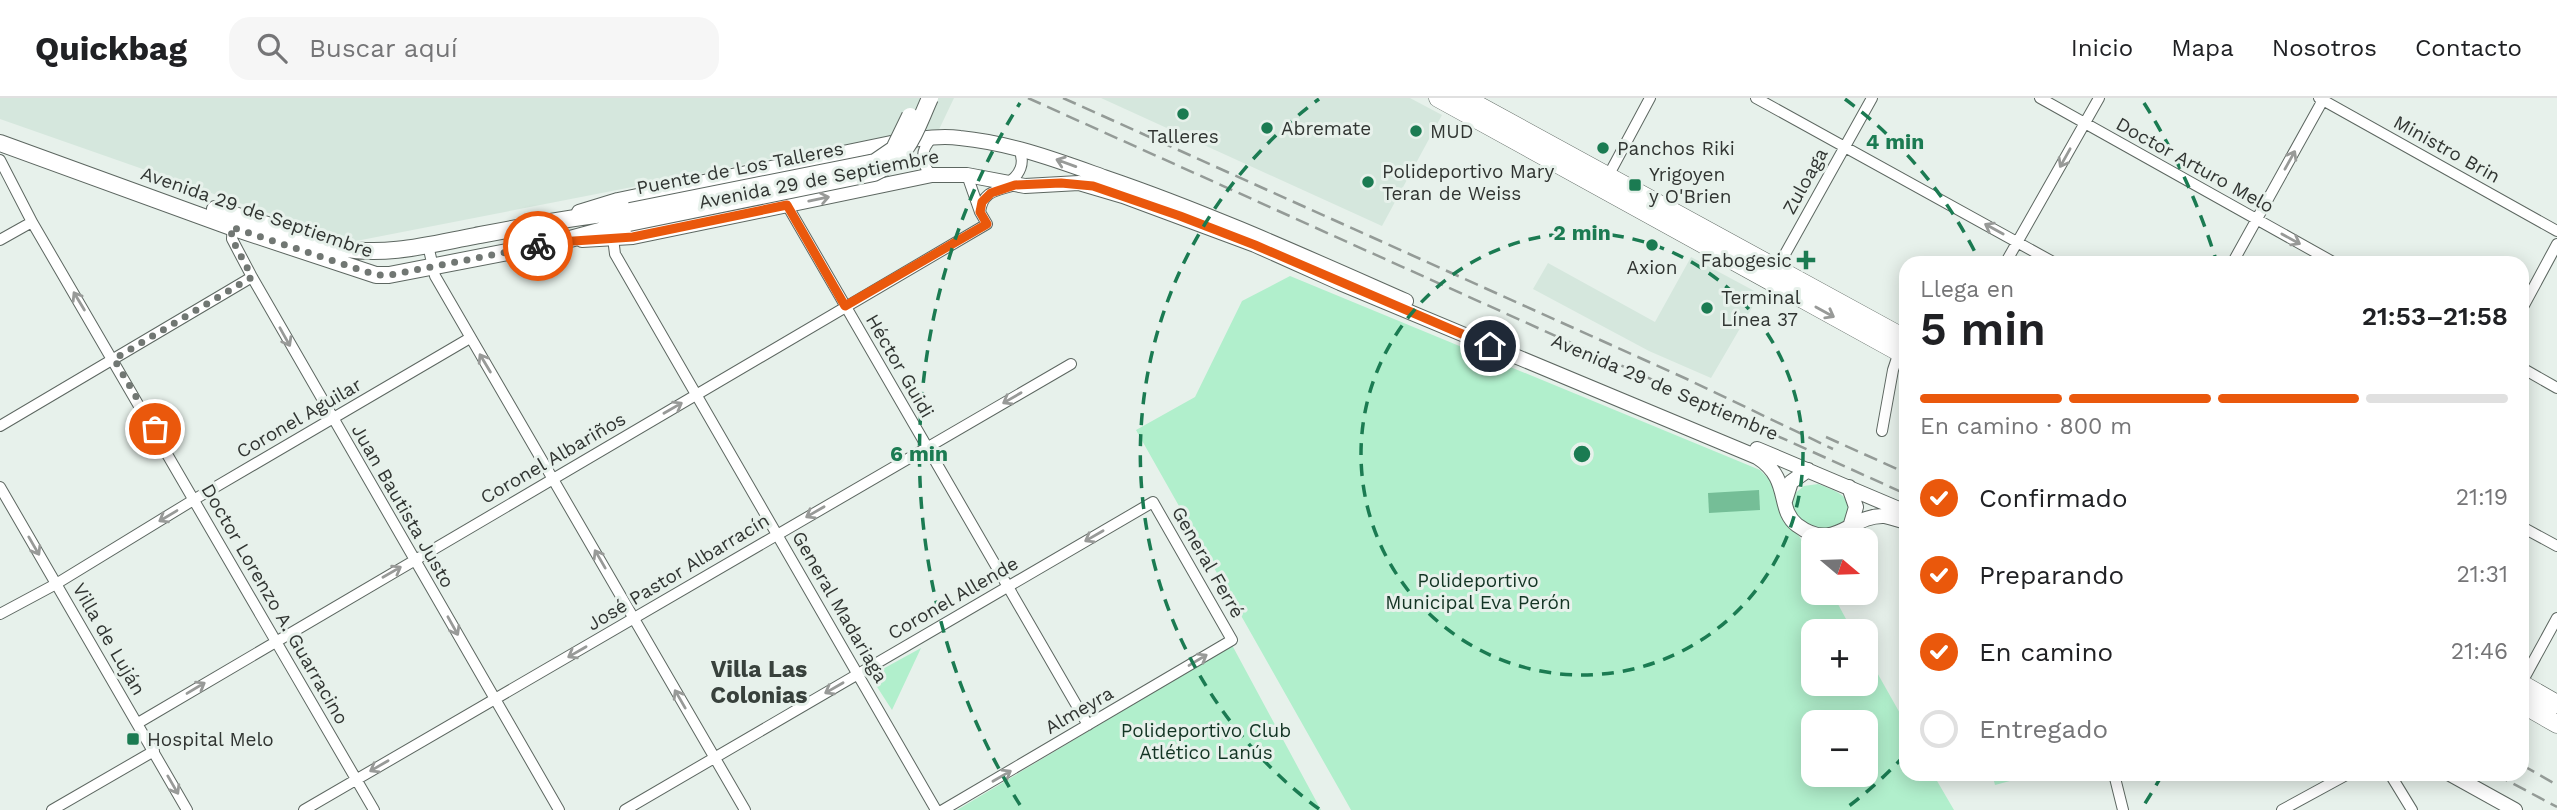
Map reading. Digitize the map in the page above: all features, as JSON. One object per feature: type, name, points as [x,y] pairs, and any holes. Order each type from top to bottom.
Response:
[{"type":"main road","name":"Puente de Los Talleres","points":[[559,242],[629,217],[875,162],[894,149],[918,98]]},
{"type":"main road","name":"Puente de Los Talleres","points":[[534,225],[629,217],[874,173],[890,166],[907,150],[930,98]]},
{"type":"main road","points":[[1438,98],[1604,183],[1899,346]]},
{"type":"main road","points":[[1465,98],[1604,183]]},
{"type":"main road","name":"Avenida 29 de Septiembre","points":[[0,132],[376,275],[390,275],[559,242]]},
{"type":"main road","name":"Avenida 29 de Septiembre","points":[[0,143],[233,221],[352,250],[383,251],[428,245],[534,225]]},
{"type":"main road","points":[[2529,687],[2557,704]]},
{"type":"main road","points":[[2529,708],[2557,724]]},
{"type":"street","points":[[1604,183],[1650,98]]},
{"type":"street","points":[[1756,98],[2042,256]]},
{"type":"street","name":"Zuloaga","points":[[1773,275],[1872,98]]},
{"type":"street","name":"Doctor Arturo Melo","points":[[2039,98],[2322,256]]},
{"type":"street","points":[[2010,256],[2099,98]]},
{"type":"street","points":[[2236,256],[2322,99]]},
{"type":"street","name":"Ministro Brin","points":[[2322,99],[2557,231]]},
{"type":"street","points":[[932,138],[922,154],[924,166],[932,176]]},
{"type":"street","name":"Avenida 29 de Septiembre","points":[[534,225],[618,201],[891,144],[932,138],[959,138],[1018,147],[1165,197],[1899,509]]},
{"type":"street","points":[[980,212],[987,195],[1010,184],[1016,177],[1022,159],[1018,147]]},
{"type":"street","name":"Doctor Lorenzo A. Guarracino","points":[[0,160],[32,222],[374,810]]},
{"type":"street","points":[[967,175],[980,212]]},
{"type":"street","name":"Avenida 29 de Septiembre","points":[[559,242],[633,237],[932,176],[967,175],[1010,184],[1061,183],[1093,186],[1255,245],[1379,300],[1757,457],[1767,463],[1779,478],[1790,516],[1796,524],[1824,537],[1876,517],[1886,516],[1899,520]]},
{"type":"street","name":"Héctor Guidi","points":[[787,205],[1088,725]]},
{"type":"street","name":"Coronel Albariños","points":[[138,723],[987,224],[980,212]]},
{"type":"street","name":"Juan Bautista Justo","points":[[233,221],[232,239],[252,277],[559,810]]},
{"type":"street","points":[[0,240],[32,222]]},
{"type":"street","name":"General Madariaga","points":[[613,238],[615,254],[936,810]]},
{"type":"street","points":[[2529,296],[2557,244]]},
{"type":"street","points":[[428,245],[433,267],[470,338],[745,810]]},
{"type":"street","points":[[0,426],[252,277]]},
{"type":"street","name":"Coronel Aguilar","points":[[0,614],[56,584],[470,338]]},
{"type":"street","points":[[1882,431],[1893,370],[1899,359]]},
{"type":"street","name":"José Pastor Albarracín","points":[[304,810],[1071,364]]},
{"type":"street","points":[[2529,372],[2557,388]]},
{"type":"street","points":[[1785,502],[1791,482],[1808,470]]},
{"type":"street","name":"Villa de Luján","points":[[0,486],[187,810]]},
{"type":"street","points":[[1849,487],[1856,507],[1850,527]]},
{"type":"street","name":"Coronel Allende","points":[[625,810],[1153,502]]},
{"type":"street","name":"General Ferré","points":[[1153,502],[1232,639]]},
{"type":"street","points":[[2529,531],[2557,546]]},
{"type":"street","points":[[2529,670],[2557,618]]},
{"type":"street","name":"Almeyra","points":[[943,810],[1232,639]]},
{"type":"street","points":[[52,810],[153,751]]},
{"type":"street","points":[[2116,781],[2123,810]]},
{"type":"street","points":[[2282,810],[2335,781]]},
{"type":"street","points":[[2394,781],[2412,810]]},
{"type":"street","points":[[2463,781],[2515,810]]},
{"type":"shaded area","points":[[0,98],[954,98],[934,140],[889,138],[758,161],[351,242],[0,119]]},
{"type":"shaded area","points":[[1101,98],[1410,98],[1442,115],[1382,226]]},
{"type":"shaded area","name":"Terminal Línea 37","points":[[1691,257],[1760,294],[1711,378],[1649,351],[1533,289],[1548,263],[1655,322]]},
{"type":"shaded area","points":[[1759,490],[1760,510],[1709,513],[1708,493]]},
{"type":"green space","name":"Polideportivo Municipal Eva Perón","points":[[1290,276],[1760,470],[1771,481],[1784,521],[1801,539],[1801,606],[1839,606],[1846,619],[1801,619],[1801,696],[1878,696],[1878,674],[1899,712],[1899,781],[1937,781],[1954,810],[1351,810],[1136,430],[1195,397],[1242,301]]},
{"type":"green space","points":[[1818,484],[1842,496],[1848,505],[1849,521],[1840,528],[1813,528],[1796,519],[1792,507],[1793,495],[1804,486]]},
{"type":"green space","name":"Polideportivo Club Atlético Lanús","points":[[1232,645],[1321,810],[957,810]]},
{"type":"green space","points":[[921,648],[892,710],[870,676]]},
{"type":"green space","points":[[1994,781],[2010,781],[1995,785]]},
{"type":"railway","points":[[1028,98],[1899,491]]},
{"type":"railway","points":[[1063,98],[1689,380],[1833,449]]},
{"type":"railway","points":[[1826,437],[1899,470]]},
{"type":"railway","points":[[2529,769],[2557,785]]},
{"type":"railway","points":[[2508,781],[2557,807]]},
{"type":"way so far","points":[[155,429],[114,359],[252,277],[232,239],[231,227],[376,275],[390,275],[538,246]]},
{"type":"place","name":"Talleres","points":[[1183,114]]},
{"type":"place","name":"Abremate","points":[[1267,128]]},
{"type":"place","name":"MUD","points":[[1416,131]]},
{"type":"place","name":"Panchos Riki","points":[[1603,148]]},
{"type":"place","name":"Polideportivo Mary Teran de Weiss","points":[[1368,182]]},
{"type":"place","name":"Yrigoyen y O'Brien","points":[[1635,185]]},
{"type":"place","name":"Axion","points":[[1652,245]]},
{"type":"place","name":"Fabogesic","points":[[1806,260]]},
{"type":"place","name":"Terminal Línea 37","points":[[1707,308]]},
{"type":"place","name":"Hospital Melo","points":[[133,739]]},
{"type":"district","name":"Villa Las Colonias","points":[[759,682]]},
{"type":"route","points":[[538,246],[633,237],[787,205],[845,306],[987,224],[980,212],[984,198],[991,193],[1015,185],[1079,183],[1180,216],[1255,245],[1490,346]]}]
